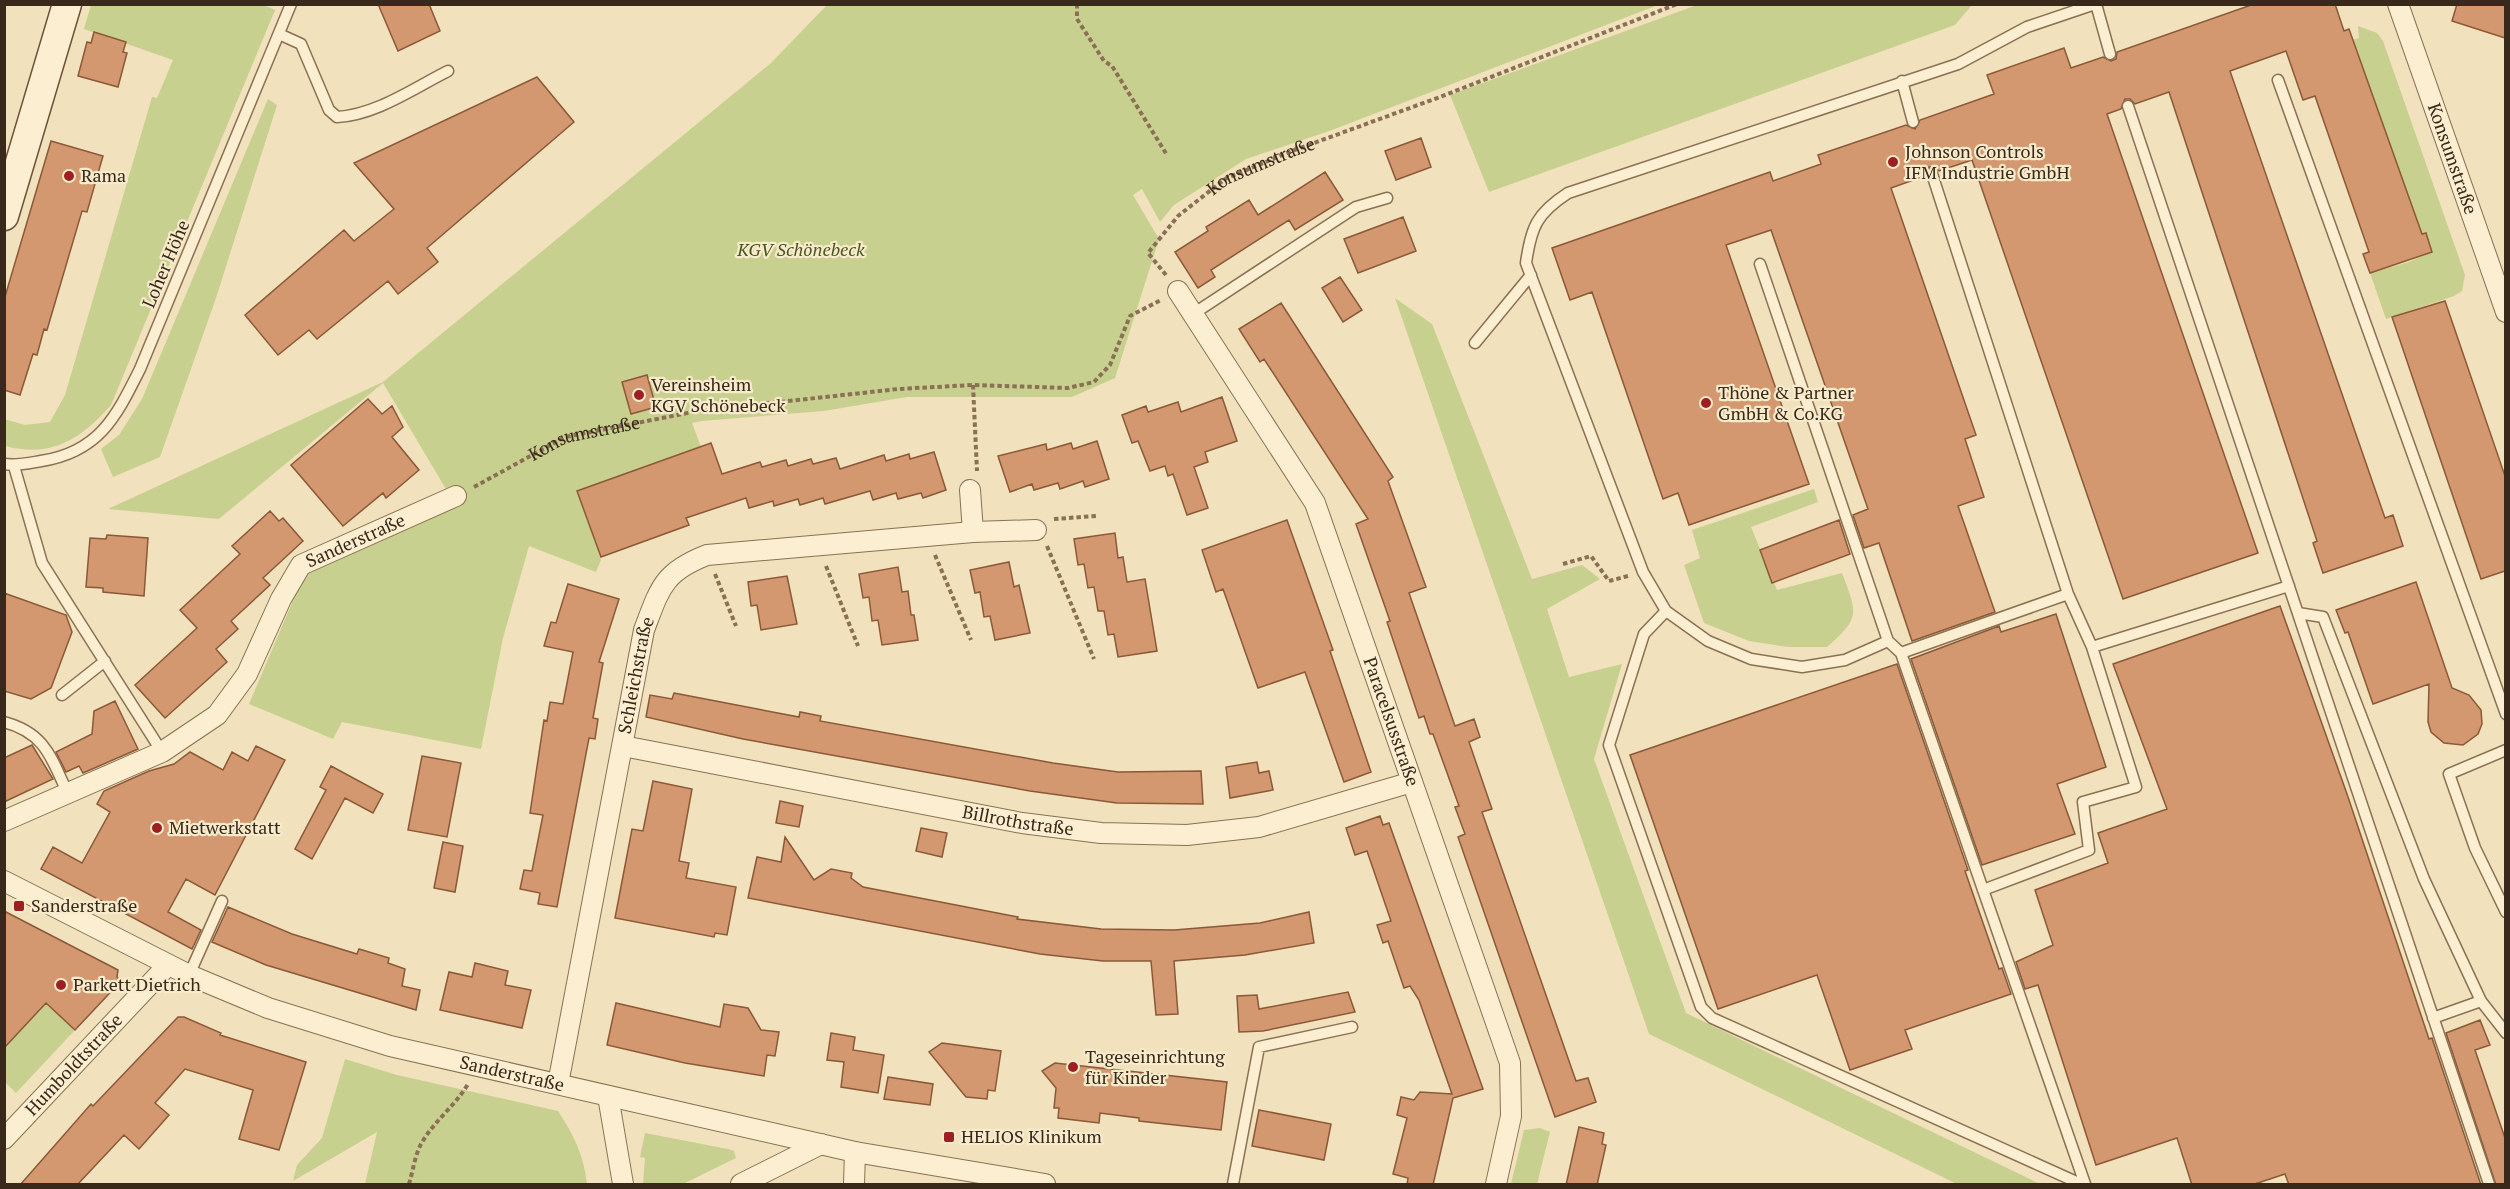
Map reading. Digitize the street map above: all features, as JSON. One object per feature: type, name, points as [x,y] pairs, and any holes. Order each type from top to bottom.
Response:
[{"type":"main road","points":[[4,216],[67,4]]},
{"type":"street","name":"Konsumstraße","points":[[2398,4],[2505,312]]},
{"type":"street","name":"Paracelsusstraße","points":[[1179,291],[1315,503],[1510,1063],[1512,1116],[1496,1185]]},
{"type":"street","points":[[970,490],[973,532]]},
{"type":"street","name":"Sanderstraße","points":[[4,821],[162,752],[217,715],[247,674],[280,599],[300,565],[456,496]]},
{"type":"street","name":"Schleichstraße","points":[[558,1084],[644,630],[662,584],[685,564],[707,555],[973,532],[1036,530]]},
{"type":"street","name":"Billrothstraße","points":[[623,746],[1022,823],[1101,833],[1186,835],[1259,827],[1412,783]]},
{"type":"street","name":"Sanderstraße","points":[[4,881],[189,975],[268,1008],[390,1046],[855,1152],[1045,1185]]},
{"type":"street","name":"Humboldtstraße","points":[[4,1139],[168,965]]},
{"type":"street","points":[[608,1096],[623,1185]]},
{"type":"street","points":[[741,1185],[821,1144]]},
{"type":"street","points":[[855,1152],[855,1185]]},
{"type":"lane","name":"Loher Höhe","points":[[9,465],[63,458],[96,439],[120,410],[140,369],[291,4]]},
{"type":"lane","points":[[1888,641],[1845,660],[1802,667],[1751,659],[1707,641],[1666,611],[1643,572],[1526,263],[1530,234],[1545,208],[1568,193],[1958,64],[2027,27],[2095,4],[2110,54]]},
{"type":"lane","points":[[279,34],[301,44],[328,110],[337,117],[348,117],[376,107],[448,71]]},
{"type":"lane","points":[[2278,80],[2505,714]]},
{"type":"lane","points":[[1902,81],[1913,123]]},
{"type":"lane","points":[[2127,106],[2489,1185]]},
{"type":"lane","points":[[1932,174],[2068,594],[2092,647],[2136,787],[2083,802],[2089,850],[1983,890]]},
{"type":"lane","points":[[1194,314],[1356,207],[1387,198]]},
{"type":"lane","points":[[1761,264],[1888,641],[1902,653],[2085,1185]]},
{"type":"lane","points":[[1475,343],[1531,275]]},
{"type":"lane","points":[[9,465],[42,563],[162,752]]},
{"type":"lane","points":[[2092,647],[2289,586]]},
{"type":"lane","points":[[1902,653],[2068,594]]},
{"type":"lane","points":[[1666,611],[1644,634],[1609,746],[1701,1007],[1712,1018],[2081,1185]]},
{"type":"lane","points":[[2298,613],[2323,617],[2424,879],[2481,1001],[2505,1033]]},
{"type":"lane","points":[[62,695],[105,661]]},
{"type":"lane","points":[[4,722],[36,735],[50,752],[67,792]]},
{"type":"lane","points":[[2505,750],[2449,774],[2475,848],[2505,912]]},
{"type":"lane","points":[[189,975],[222,901]]},
{"type":"lane","points":[[2433,1018],[2481,1001]]},
{"type":"lane","points":[[1233,1185],[1258,1047],[1352,1027]]},
{"type":"path","points":[[1077,4],[1077,19],[1104,61],[1112,66],[1167,155]]},
{"type":"path","name":"Konsumstraße","points":[[456,496],[565,437],[698,411],[862,392],[973,385],[1068,388],[1094,382],[1110,365],[1130,316],[1179,291],[1148,253],[1178,216],[1225,179],[1292,151],[1440,97],[1677,4]]},
{"type":"path","points":[[970,490],[977,478],[973,385]]},
{"type":"path","points":[[1094,659],[1045,540],[1036,530],[1043,520],[1096,516]]},
{"type":"path","points":[[928,536],[971,640]]},
{"type":"path","points":[[818,546],[858,646]]},
{"type":"path","points":[[707,555],[736,626]]},
{"type":"path","points":[[1563,564],[1591,556],[1609,581],[1643,572]]},
{"type":"path","points":[[409,1185],[420,1145],[430,1130],[459,1100],[477,1067]]},
{"type":"green space","points":[[261,4],[275,10],[111,405],[88,428],[64,443],[37,450],[5,446],[4,419],[25,425],[50,422],[65,395],[152,97],[157,98],[173,60],[84,29],[91,5]]},
{"type":"green space","name":"KGV Schönebeck","points":[[827,5],[1658,5],[1332,130],[1246,159],[1174,205],[1160,222],[1142,189],[1133,195],[1159,239],[1115,378],[1072,397],[907,397],[824,411],[692,423],[701,447],[578,491],[601,560],[596,572],[529,546],[503,638],[481,749],[342,722],[333,739],[249,704],[303,577],[319,565],[453,501],[383,383],[219,519],[108,509],[383,382],[771,63]]},
{"type":"green space","points":[[1697,5],[1972,5],[1955,25],[1489,192],[1450,95]]},
{"type":"green space","points":[[2358,26],[2377,33],[2383,41],[2465,275],[2462,291],[2454,296],[2386,319],[2370,273],[2409,262],[2432,251],[2426,233],[2422,234],[2352,40],[2359,38]]},
{"type":"green space","points":[[268,99],[277,105],[216,298],[160,457],[113,477],[101,449],[119,435],[142,399]]},
{"type":"green space","points":[[1395,298],[1432,324],[1532,579],[1582,565],[1600,579],[1547,609],[1569,677],[1622,664],[1594,759],[1686,1013],[2040,1184],[1957,1184],[1649,1034]]},
{"type":"green space","points":[[1814,489],[1818,502],[1751,527],[1777,590],[1842,573],[1853,606],[1851,621],[1846,629],[1827,647],[1788,647],[1749,641],[1704,623],[1684,565],[1700,558],[1692,530]]},
{"type":"green space","points":[[46,1003],[75,1030],[16,1093],[5,1082],[4,1048]]},
{"type":"green space","points":[[345,1059],[397,1075],[558,1111],[577,1146],[587,1184],[365,1184],[377,1132],[293,1181],[297,1165],[322,1138]]},
{"type":"green space","points":[[1540,1128],[1550,1132],[1537,1184],[1511,1184],[1524,1130]]},
{"type":"green space","points":[[645,1133],[728,1149],[734,1151],[736,1158],[683,1184],[643,1184],[645,1158],[640,1157]]},
{"type":"building","points":[[378,4],[429,4],[440,31],[398,51]]},
{"type":"building","points":[[2254,4],[2335,4],[2344,31],[2349,29],[2422,234],[2426,233],[2432,252],[2370,273],[2363,254],[2369,252],[2315,96],[2303,100],[2286,51],[2230,71],[2385,518],[2393,515],[2403,546],[2323,573],[2313,543],[2317,541],[2169,92],[2135,104],[2130,99],[2125,99],[2121,109],[2107,114],[2258,553],[2123,599],[1972,160],[1939,171],[1934,167],[1929,167],[1925,176],[1891,188],[1976,435],[1965,439],[1984,497],[1958,506],[1995,612],[1912,641],[1879,543],[1864,548],[1853,515],[1868,509],[1771,230],[1726,245],[1809,484],[1689,525],[1678,493],[1663,499],[1592,292],[1570,300],[1552,248],[1770,172],[1773,181],[1821,164],[1818,155],[1906,125],[1915,129],[1920,120],[1994,94],[1987,75],[2064,48],[2071,68],[2103,57],[2111,61],[2116,59],[2117,52]]},
{"type":"building","points":[[2457,4],[2505,4],[2505,38],[2452,21]]},
{"type":"building","points":[[94,32],[126,42],[123,52],[127,53],[118,87],[78,76],[87,42],[91,43]]},
{"type":"building","points":[[537,77],[574,122],[427,248],[438,262],[398,294],[388,281],[317,339],[309,330],[278,355],[245,315],[344,230],[354,241],[394,209],[354,163]]},
{"type":"building","points":[[1421,138],[1431,167],[1396,180],[1385,151]]},
{"type":"building","points":[[51,141],[103,156],[87,212],[82,211],[47,330],[44,329],[37,355],[33,354],[20,395],[4,390],[4,300]]},
{"type":"building","points":[[1325,172],[1343,200],[1295,230],[1289,220],[1211,270],[1215,277],[1198,288],[1175,252],[1208,231],[1206,227],[1249,200],[1258,215]]},
{"type":"building","points":[[1403,217],[1416,251],[1358,273],[1344,239]]},
{"type":"building","points":[[1340,277],[1362,310],[1343,322],[1322,288]]},
{"type":"building","points":[[2445,301],[2505,476],[2505,571],[2481,579],[2392,317]]},
{"type":"building","points":[[1281,303],[1393,477],[1388,481],[1426,587],[1409,593],[1455,726],[1474,719],[1480,737],[1469,742],[1492,809],[1482,812],[1576,1081],[1588,1078],[1596,1102],[1555,1117],[1458,837],[1465,834],[1455,807],[1459,806],[1433,734],[1430,734],[1424,716],[1419,718],[1387,622],[1390,621],[1356,524],[1368,519],[1264,359],[1260,362],[1239,329]]},
{"type":"building","name":"Vereinsheim KGV Schönebeck","points":[[647,375],[656,407],[631,414],[622,382]]},
{"type":"building","points":[[1222,397],[1237,441],[1205,452],[1208,462],[1194,467],[1208,508],[1187,515],[1173,474],[1168,476],[1165,466],[1150,471],[1138,441],[1132,443],[1122,415],[1146,406],[1148,412],[1178,402],[1181,412]]},
{"type":"building","points":[[368,399],[382,414],[392,406],[403,427],[392,437],[419,470],[386,498],[383,493],[343,526],[291,465]]},
{"type":"building","points":[[1097,441],[1109,479],[1085,487],[1083,481],[1060,489],[1058,483],[1034,490],[1032,484],[1010,492],[998,456],[1046,444],[1047,450],[1071,443],[1073,449]]},
{"type":"building","points":[[711,443],[722,474],[760,462],[762,467],[786,460],[788,466],[811,459],[813,464],[836,458],[840,469],[884,455],[886,461],[909,454],[910,459],[934,452],[946,490],[923,498],[921,493],[898,499],[896,493],[873,500],[870,491],[825,504],[823,498],[800,505],[798,499],[774,506],[773,501],[749,508],[746,498],[686,518],[689,525],[601,557],[577,491]]},
{"type":"building","points":[[270,511],[279,521],[283,518],[303,541],[263,578],[270,585],[231,621],[238,629],[216,649],[227,662],[165,718],[135,685],[197,628],[180,610],[240,554],[232,546]]},
{"type":"building","points":[[1287,520],[1333,650],[1330,651],[1371,772],[1344,782],[1305,672],[1258,688],[1223,589],[1216,592],[1202,550]]},
{"type":"building","points":[[1839,520],[1850,554],[1772,583],[1760,550]]},
{"type":"building","points":[[1115,533],[1118,558],[1123,557],[1127,582],[1145,579],[1157,651],[1118,657],[1114,634],[1108,635],[1104,611],[1098,611],[1094,587],[1088,588],[1084,564],[1078,565],[1074,539]]},
{"type":"building","points":[[107,535],[148,538],[144,596],[103,592],[103,588],[86,587],[90,538],[106,539]]},
{"type":"building","points":[[1009,562],[1014,587],[1019,585],[1030,633],[995,640],[990,616],[984,617],[980,592],[975,593],[970,570]]},
{"type":"building","points":[[898,567],[902,592],[908,591],[911,615],[914,615],[918,640],[882,645],[878,620],[872,621],[869,597],[863,598],[859,574]]},
{"type":"building","points":[[787,576],[797,624],[761,630],[757,605],[751,606],[748,582]]},
{"type":"building","points":[[2416,582],[2452,688],[2469,695],[2481,710],[2482,724],[2478,734],[2463,745],[2444,743],[2431,732],[2428,722],[2429,684],[2373,704],[2348,632],[2345,633],[2336,610]]},
{"type":"building","points":[[568,584],[619,599],[599,662],[603,663],[593,718],[598,719],[595,739],[589,738],[557,907],[538,904],[540,893],[520,889],[524,870],[532,871],[543,815],[530,813],[544,720],[547,721],[550,702],[563,704],[573,652],[544,646],[551,622],[556,623]]},
{"type":"building","points":[[4,593],[66,615],[72,632],[51,688],[31,699],[4,691]]},
{"type":"building","points":[[2280,606],[2347,794],[2429,1039],[2432,1038],[2481,1185],[2289,1185],[2285,1174],[2252,1185],[2192,1185],[2177,1138],[2096,1165],[2038,985],[2025,989],[2016,962],[2053,945],[2035,890],[2108,863],[2098,833],[2167,809],[2113,664]]},
{"type":"building","points":[[2056,614],[2106,767],[2057,784],[2075,834],[1982,865],[1911,659],[1999,626],[2001,632]]},
{"type":"building","points":[[1897,664],[1968,870],[1965,871],[1999,969],[2002,968],[2011,994],[1905,1030],[1912,1049],[1850,1070],[1817,975],[1718,1009],[1630,755]]},
{"type":"building","points":[[674,693],[799,717],[800,712],[821,716],[820,721],[1053,763],[1118,772],[1201,771],[1203,804],[1117,803],[1030,791],[743,739],[646,717],[650,695],[672,699]]},
{"type":"building","points":[[115,701],[138,749],[83,773],[79,766],[66,772],[56,752],[92,734],[94,711]]},
{"type":"building","points":[[32,745],[53,779],[4,802],[4,758]]},
{"type":"building","points":[[256,746],[285,760],[215,895],[186,879],[168,912],[201,930],[192,949],[41,869],[53,847],[82,863],[110,812],[97,804],[104,791],[149,771],[174,764],[190,752],[223,770],[232,752],[248,761]]},
{"type":"building","points":[[422,756],[461,763],[447,837],[408,830]]},
{"type":"building","points":[[1257,762],[1259,773],[1269,771],[1273,790],[1230,798],[1226,767]]},
{"type":"building","points":[[331,766],[383,794],[373,813],[345,798],[312,859],[295,849],[326,790],[320,787]]},
{"type":"building","points":[[653,781],[692,789],[679,861],[689,863],[686,878],[736,887],[727,935],[715,933],[714,937],[615,918],[632,829],[643,831]]},
{"type":"building","points":[[780,801],[803,806],[799,827],[776,823]]},
{"type":"building","points":[[1380,816],[1383,825],[1389,823],[1483,1089],[1453,1098],[1433,1185],[1407,1185],[1408,1178],[1393,1174],[1407,1118],[1397,1115],[1401,1097],[1414,1100],[1420,1092],[1452,1094],[1419,1000],[1410,986],[1404,988],[1388,941],[1383,943],[1377,925],[1391,921],[1367,851],[1355,855],[1346,828]]},
{"type":"building","points":[[921,828],[947,833],[942,857],[916,851]]},
{"type":"building","points":[[785,837],[814,880],[831,869],[852,873],[851,878],[863,887],[1018,917],[1017,919],[1101,929],[1174,930],[1260,923],[1309,912],[1314,943],[1245,955],[1174,961],[1178,1014],[1156,1015],[1151,961],[1103,961],[1040,954],[748,898],[757,857],[781,862]]},
{"type":"building","points":[[443,842],[463,846],[455,892],[434,888]]},
{"type":"building","points":[[228,907],[292,934],[357,954],[359,949],[389,958],[388,963],[405,969],[402,986],[420,990],[416,1010],[266,965],[212,942]]},
{"type":"building","name":"Parkett Dietrich","points":[[4,911],[118,970],[117,977],[121,981],[75,1030],[46,1003],[4,1048]]},
{"type":"building","points":[[475,963],[508,971],[505,985],[531,990],[522,1028],[440,1010],[449,972],[472,977]]},
{"type":"building","points":[[1348,992],[1355,1012],[1263,1031],[1239,1032],[1237,996],[1257,995],[1259,1009]]},
{"type":"building","points":[[616,1003],[720,1027],[724,1004],[748,1008],[761,1030],[779,1032],[775,1056],[767,1055],[764,1076],[685,1063],[607,1045]]},
{"type":"building","points":[[178,1017],[184,1017],[221,1033],[220,1035],[306,1062],[279,1150],[239,1139],[253,1090],[185,1069],[155,1103],[169,1115],[139,1149],[124,1135],[77,1185],[20,1185],[91,1104],[93,1106]]},
{"type":"building","points":[[2480,1020],[2490,1045],[2475,1050],[2505,1138],[2505,1185],[2496,1185],[2446,1033]]},
{"type":"building","points":[[831,1033],[855,1037],[853,1050],[884,1055],[878,1093],[841,1087],[844,1062],[827,1060]]},
{"type":"building","points":[[942,1043],[1001,1051],[995,1091],[988,1090],[987,1099],[966,1097],[929,1052]]},
{"type":"building","points":[[1055,1063],[1227,1082],[1221,1130],[1139,1121],[1139,1118],[1100,1113],[1099,1123],[1058,1118],[1059,1108],[1054,1108],[1056,1088],[1042,1071]]},
{"type":"building","points":[[888,1077],[933,1084],[930,1105],[884,1099]]},
{"type":"building","points":[[1259,1110],[1331,1124],[1324,1160],[1252,1146]]},
{"type":"building","points":[[1579,1127],[1604,1133],[1602,1144],[1606,1145],[1597,1185],[1566,1185]]},
{"type":"place","name":"Johnson Controls IFM Industrie GmbH","points":[[1893,162]]},
{"type":"place","name":"Rama","points":[[69,176]]},
{"type":"place","name":"Vereinsheim KGV Schönebeck","points":[[639,395]]},
{"type":"place","name":"Thöne & Partner GmbH & Co.KG","points":[[1706,403]]},
{"type":"place","name":"Mietwerkstatt","points":[[157,828]]},
{"type":"place","name":"Sanderstraße","points":[[19,906]]},
{"type":"place","name":"Parkett Dietrich","points":[[61,985]]},
{"type":"place","name":"Tageseinrichtung für Kinder","points":[[1073,1067]]},
{"type":"place","name":"HELIOS Klinikum","points":[[949,1137]]}]
